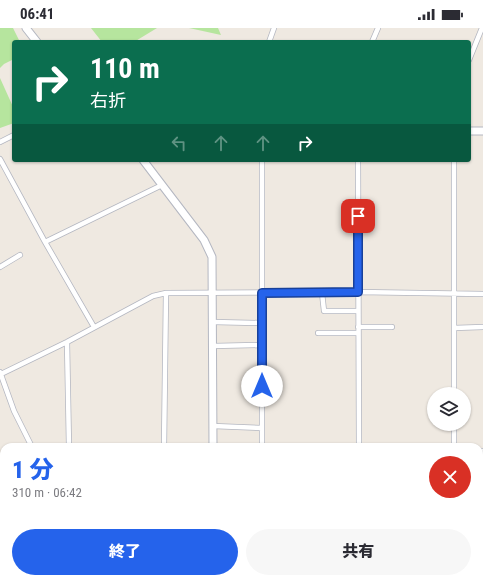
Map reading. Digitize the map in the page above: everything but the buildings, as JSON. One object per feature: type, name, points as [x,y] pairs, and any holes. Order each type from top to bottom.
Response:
[{"type":"street","points":[[26,28],[35,40]]},
{"type":"street","points":[[270,40],[274,28]]},
{"type":"street","points":[[373,40],[378,28]]},
{"type":"street","points":[[471,55],[482,28]]},
{"type":"street","points":[[471,131],[483,131]]},
{"type":"street","points":[[0,142],[12,136]]},
{"type":"street","points":[[0,159],[45,242],[94,327]]},
{"type":"street","points":[[145,162],[197,230],[211,251],[213,264],[213,443]]},
{"type":"street","points":[[262,162],[262,443]]},
{"type":"street","points":[[358,162],[359,443]]},
{"type":"street","points":[[454,162],[454,387]]},
{"type":"street","points":[[45,242],[162,185]]},
{"type":"street","points":[[0,267],[20,255]]},
{"type":"street","points":[[322,292],[324,311],[358,311]]},
{"type":"street","points":[[30,443],[14,411],[0,373],[66,342],[153,296],[166,293],[322,292],[483,294]]},
{"type":"street","points":[[164,443],[166,293]]},
{"type":"street","points":[[213,322],[262,323]]},
{"type":"street","points":[[358,327],[392,327]]},
{"type":"street","points":[[454,328],[483,327]]},
{"type":"street","points":[[318,333],[358,334]]},
{"type":"street","points":[[66,342],[69,443]]},
{"type":"street","points":[[213,346],[262,345]]},
{"type":"street","points":[[213,426],[262,428]]},
{"type":"street","points":[[454,431],[454,443]]},
{"type":"green space","points":[[0,28],[13,28],[19,40],[12,40],[12,60],[0,68]]},
{"type":"green space","points":[[91,28],[157,28],[137,40],[100,40]]},
{"type":"green space","points":[[189,28],[218,28],[221,35]]},
{"type":"green space","points":[[0,78],[12,105],[12,124],[0,128]]},
{"type":"route","points":[[262,386],[262,293],[358,292],[358,216]]}]
